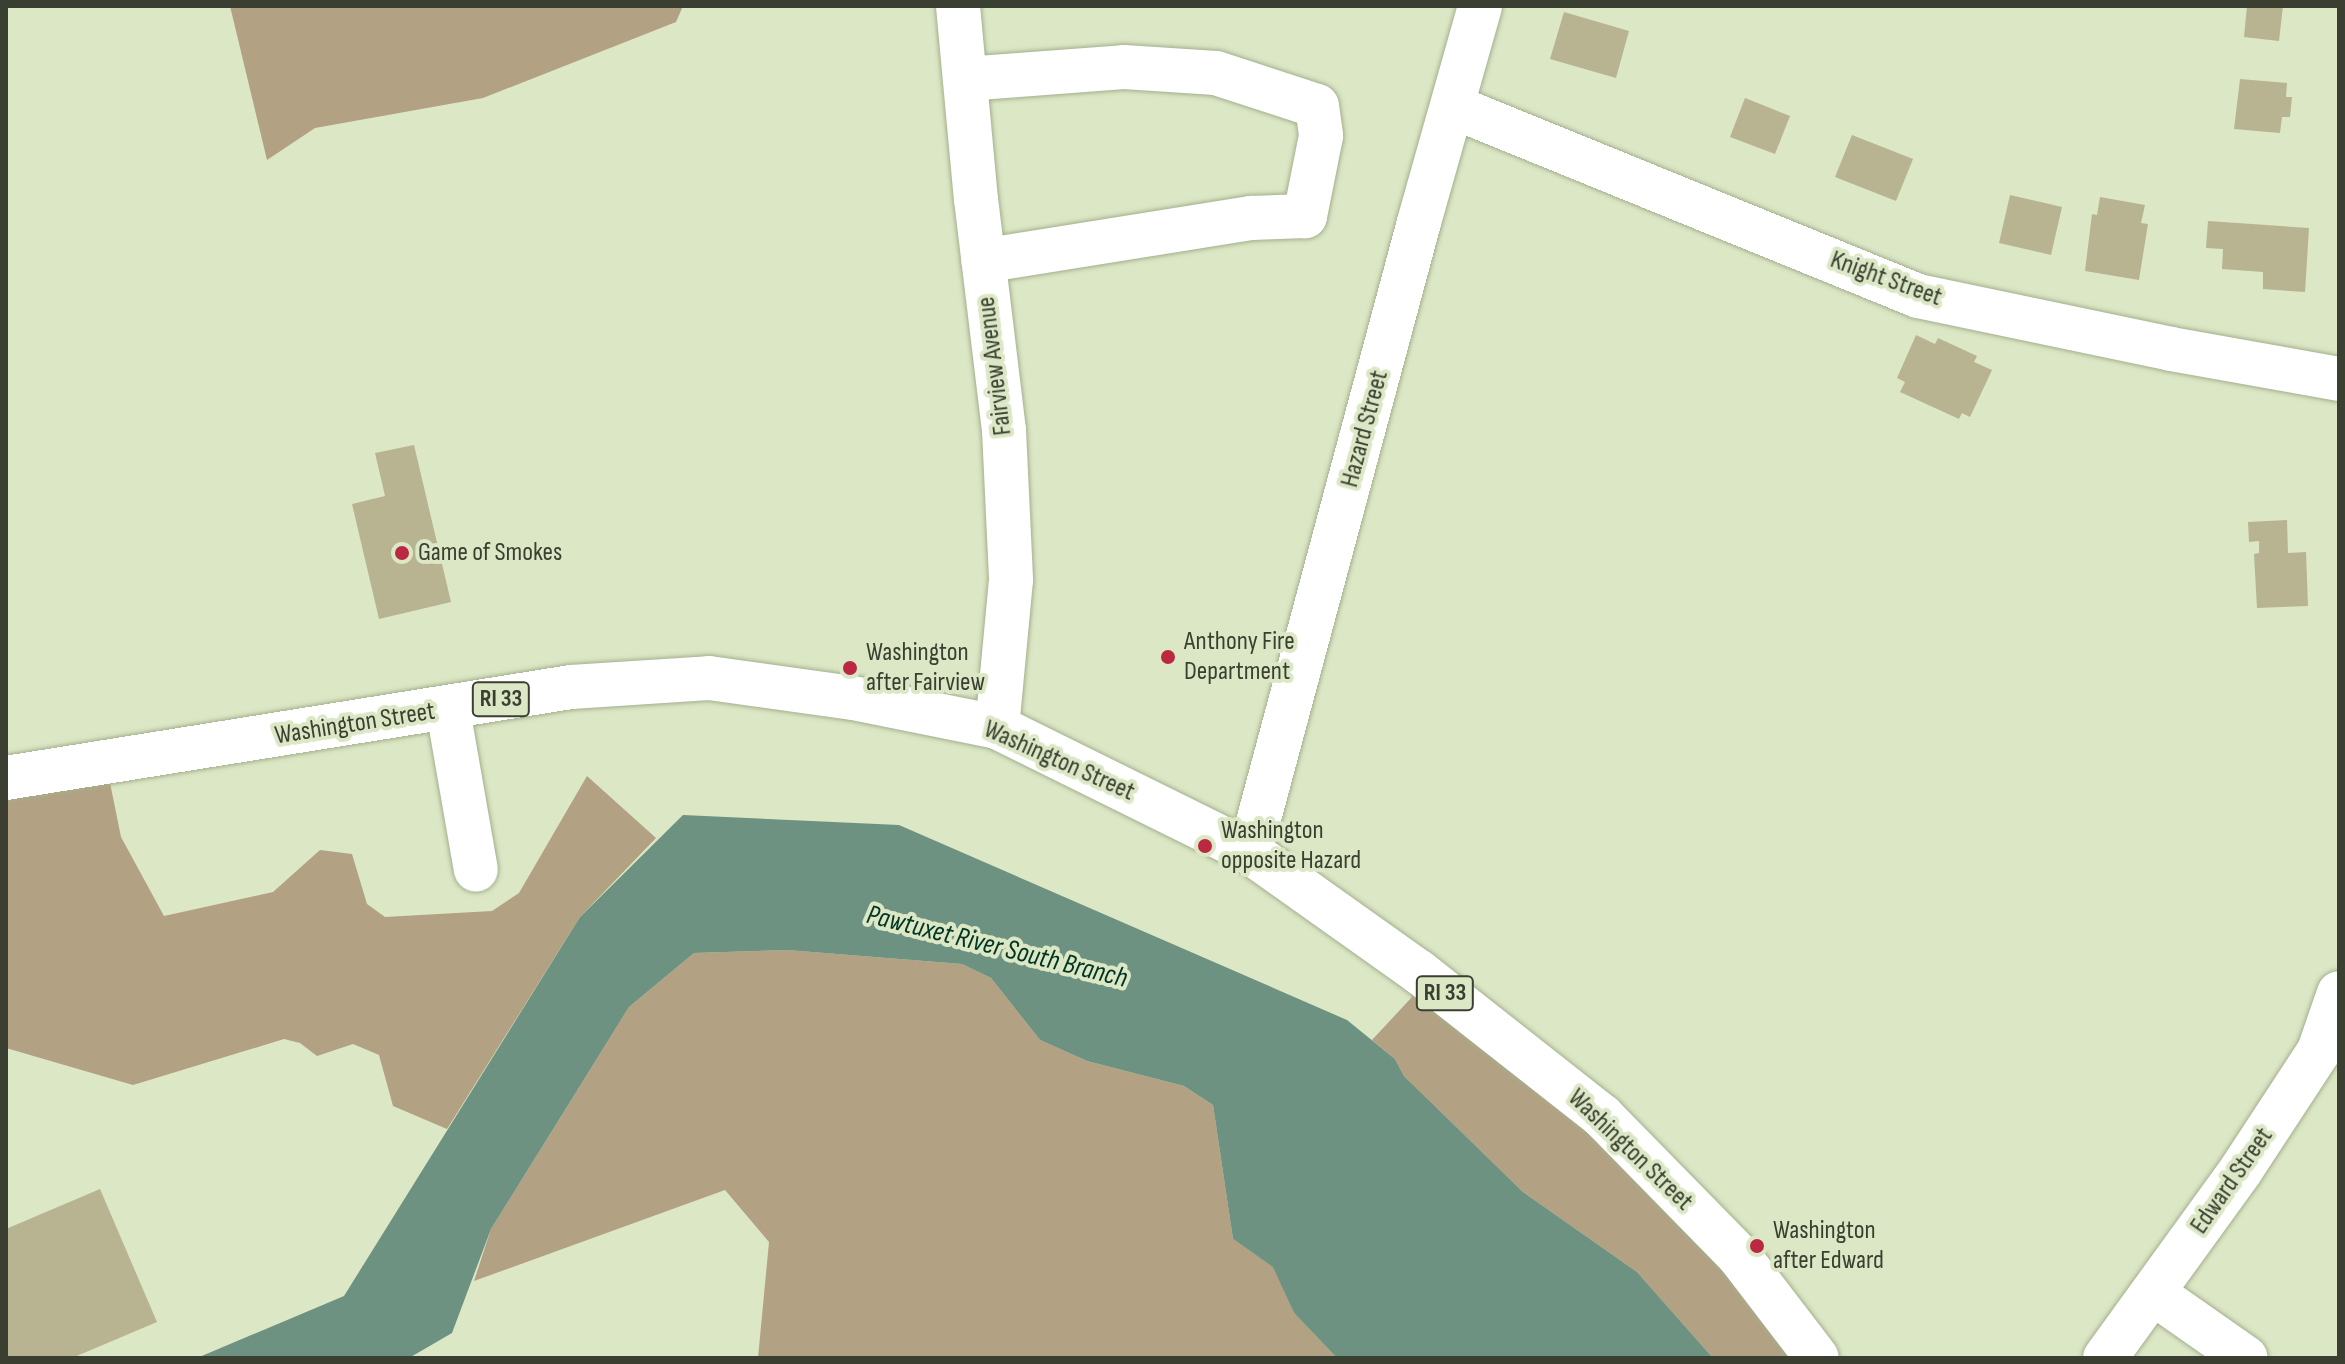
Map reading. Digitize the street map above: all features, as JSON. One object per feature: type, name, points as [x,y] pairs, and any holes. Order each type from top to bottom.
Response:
[{"type":"main road","name":"Fairview Avenue","points":[[958,6],[983,261],[1004,430],[1011,580],[997,727]]},
{"type":"main road","name":"Hazard Street","points":[[1250,852],[1480,6]]},
{"type":"main road","points":[[965,79],[1124,67],[1216,73],[1317,106],[1321,136],[1305,216],[1251,218],[983,261]]},
{"type":"main road","name":"Knight Street","points":[[1454,107],[1918,296],[2171,349],[2339,379]]},
{"type":"main road","name":"Washington Street","points":[[6,778],[448,710],[571,687],[709,678],[853,698],[997,727],[1250,852],[1419,972],[1602,1116],[1739,1256],[1817,1358]]},
{"type":"main road","points":[[448,710],[476,870]]},
{"type":"main road","name":"Edward Street","points":[[2105,1358],[2241,1170],[2319,1051],[2339,993]]},
{"type":"main road","points":[[2153,1293],[2246,1358]]},
{"type":"shaded area","points":[[230,6],[683,6],[676,22],[483,98],[315,128],[267,160]]},
{"type":"shaded area","points":[[106,763],[121,837],[164,916],[273,892],[320,850],[352,854],[367,904],[385,917],[492,911],[519,893],[587,776],[656,838],[580,917],[447,1129],[393,1106],[379,1055],[353,1044],[317,1056],[300,1043],[284,1039],[133,1085],[6,1048],[6,775]]},
{"type":"shaded area","points":[[787,950],[962,964],[991,978],[1040,1040],[1087,1061],[1184,1086],[1213,1105],[1233,1239],[1274,1267],[1294,1313],[1337,1358],[758,1358],[769,1242],[725,1190],[474,1281],[491,1229],[629,1007],[694,953]]},
{"type":"shaded area","points":[[1390,958],[1413,963],[1824,1358],[1713,1358],[1637,1272],[1523,1192],[1404,1076],[1395,1059],[1372,1040],[1412,997]]},
{"type":"water","name":"Pawtuxet River South Branch","points":[[683,815],[899,825],[1347,1020],[1395,1059],[1404,1076],[1523,1192],[1637,1272],[1713,1358],[1337,1358],[1294,1313],[1273,1267],[1233,1239],[1213,1105],[1184,1086],[1087,1061],[1040,1040],[991,978],[962,964],[787,950],[694,953],[629,1007],[491,1229],[452,1333],[409,1358],[197,1358],[344,1296],[580,917]]},
{"type":"building","points":[[2247,6],[2283,6],[2279,41],[2244,37]]},
{"type":"building","points":[[1564,12],[1629,31],[1616,78],[1550,59]]},
{"type":"building","points":[[2240,79],[2287,83],[2286,97],[2292,97],[2290,117],[2282,117],[2280,133],[2234,129]]},
{"type":"building","points":[[1745,98],[1790,116],[1775,154],[1730,137]]},
{"type":"building","points":[[1852,135],[1913,159],[1896,201],[1835,177]]},
{"type":"building","points":[[2010,195],[2062,207],[2051,255],[1999,243]]},
{"type":"building","points":[[2100,197],[2145,205],[2141,223],[2148,224],[2139,280],[2085,271],[2092,214],[2097,215]]},
{"type":"building","points":[[2208,221],[2309,228],[2305,292],[2263,289],[2263,272],[2222,269],[2223,249],[2206,248]]},
{"type":"building","points":[[1916,335],[1935,344],[1938,338],[1977,356],[1974,362],[1992,370],[1970,417],[1962,413],[1959,419],[1900,392],[1905,382],[1897,378]]},
{"type":"building","name":"Game of Smokes","points":[[414,445],[451,602],[379,619],[352,504],[385,496],[375,453]]},
{"type":"building","points":[[2287,520],[2288,553],[2306,552],[2308,606],[2257,608],[2254,554],[2259,553],[2259,541],[2249,542],[2248,522]]},
{"type":"building","points":[[100,1189],[157,1322],[72,1358],[6,1358],[6,1229]]},
{"type":"place","name":"Game of Smokes","points":[[402,553]]},
{"type":"place","name":"Anthony Fire Department","points":[[1168,657]]},
{"type":"place","name":"Washington after Fairview","points":[[850,668]]},
{"type":"place","name":"Washington opposite Hazard","points":[[1205,846]]},
{"type":"place","name":"Washington after Edward","points":[[1757,1246]]}]
